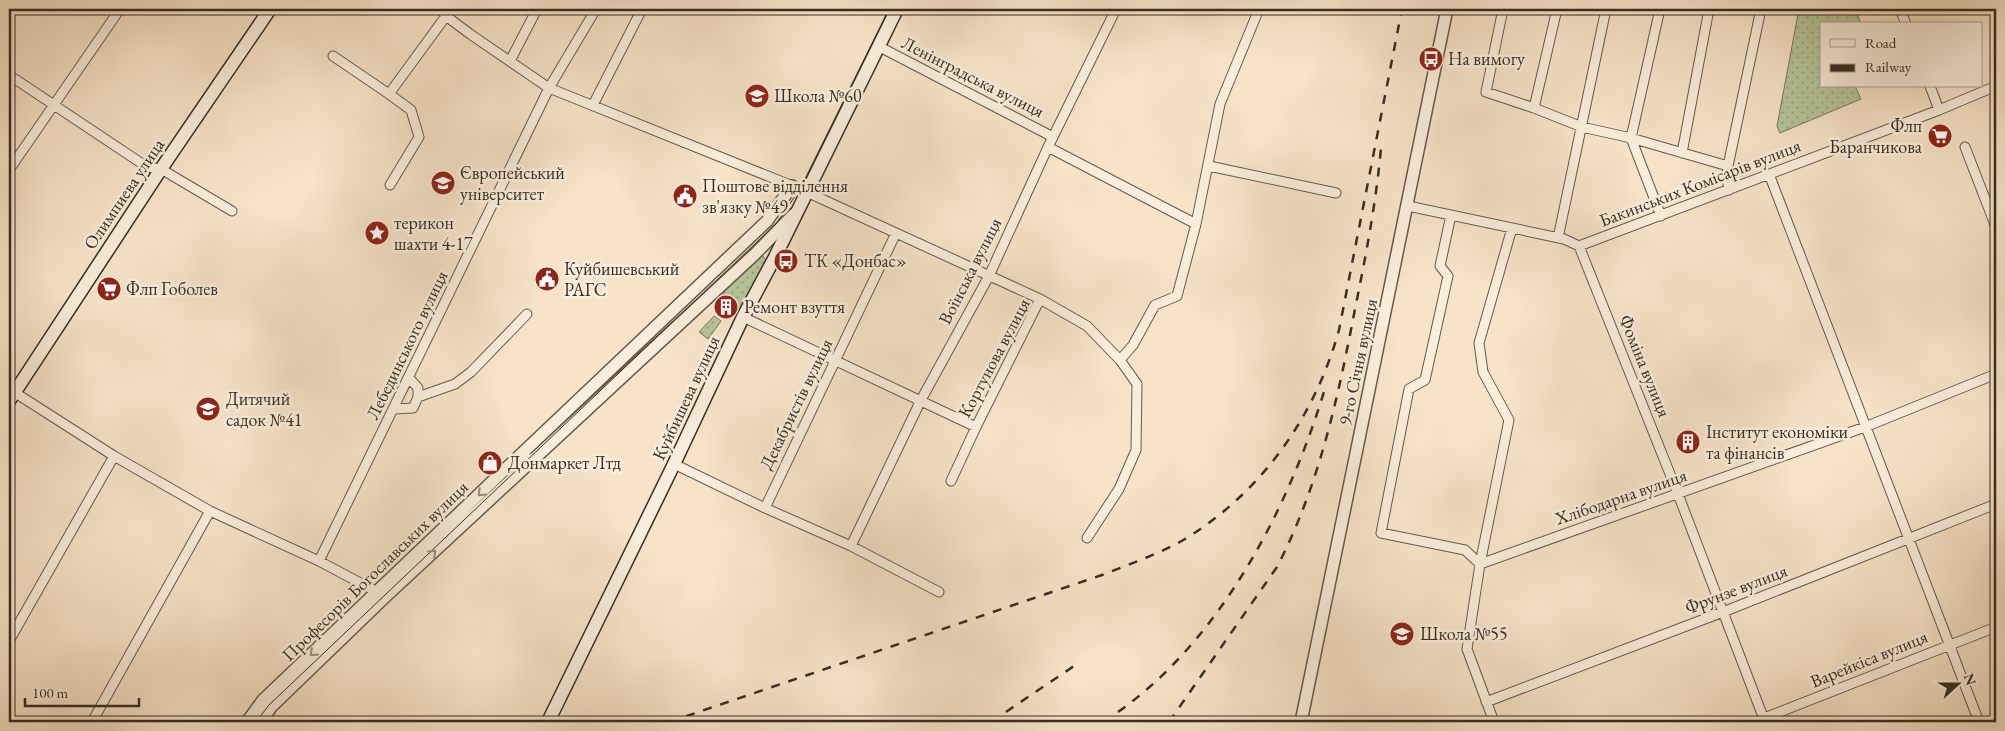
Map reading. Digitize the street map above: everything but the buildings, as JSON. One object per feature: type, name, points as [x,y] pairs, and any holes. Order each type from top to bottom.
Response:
[{"type":"main road","name":"Олимпиева улица","points":[[11,397],[161,168],[270,9]]},
{"type":"main road","name":"Куйбишева вулиця","points":[[548,722],[674,464],[743,317],[897,9]]},
{"type":"street","points":[[9,170],[120,9]]},
{"type":"street","points":[[510,61],[536,9]]},
{"type":"street","name":"Лебединського вулиця","points":[[319,561],[549,88],[596,9]]},
{"type":"street","points":[[593,105],[642,9]]},
{"type":"street","name":"Воїнська вулиця","points":[[851,546],[921,400],[989,276],[1048,147],[1116,9]]},
{"type":"street","points":[[1120,360],[1133,345],[1155,305],[1177,296],[1209,166],[1220,104],[1259,9]]},
{"type":"street","name":"9-го Січня вулиця","points":[[1301,722],[1447,9]]},
{"type":"street","points":[[1503,9],[1486,92],[1582,127],[1631,138],[1728,166]]},
{"type":"street","points":[[1534,108],[1557,9]]},
{"type":"street","points":[[1558,238],[1606,9]]},
{"type":"street","points":[[1660,9],[1631,138],[1661,216]]},
{"type":"street","points":[[1682,153],[1709,9]]},
{"type":"street","points":[[1729,190],[1726,177],[1761,9]]},
{"type":"street","points":[[1900,9],[1905,22]]},
{"type":"street","points":[[389,94],[443,12],[549,88],[807,192],[1040,299]]},
{"type":"street","name":"Ленінградська вулиця","points":[[878,46],[1053,137]]},
{"type":"street","points":[[333,56],[411,110],[419,137],[390,185]]},
{"type":"street","points":[[9,75],[147,167],[161,168],[232,211]]},
{"type":"street","name":"Бакинських Комісарів вулиця","points":[[1579,246],[1996,87]]},
{"type":"street","points":[[1931,88],[1938,110]]},
{"type":"street","points":[[1048,147],[1196,224]]},
{"type":"street","points":[[1965,147],[1996,227]]},
{"type":"street","points":[[1209,166],[1336,193]]},
{"type":"street","points":[[1769,174],[1979,722]]},
{"type":"street","name":"Професорів Богославських вулиця","points":[[261,722],[272,707],[516,460],[767,221],[792,186]]},
{"type":"street","points":[[1408,206],[1558,238],[1579,246]]},
{"type":"street","name":"Професорів Богославських вулиця","points":[[247,722],[263,700],[534,460],[755,254],[798,210]]},
{"type":"street","points":[[1451,215],[1440,266],[1448,276],[1425,380],[1409,389],[1381,533],[1465,550],[1480,564]]},
{"type":"street","points":[[1494,722],[1467,649],[1480,564],[1509,420],[1483,372],[1479,343],[1512,228]]},
{"type":"street","name":"Декабристів вулиця","points":[[765,508],[896,233]]},
{"type":"street","name":"Фоміна вулиця","points":[[1579,246],[1678,494],[1764,720]]},
{"type":"street","name":"Кортунова вулиця","points":[[951,481],[1040,299],[1087,326],[1120,360],[1138,384],[1136,450],[1119,489],[1087,538]]},
{"type":"street","points":[[418,397],[455,384],[471,372],[527,314]]},
{"type":"street","points":[[743,317],[976,427]]},
{"type":"street","name":"Хлібодарна вулиця","points":[[1480,564],[1865,427],[1996,374]]},
{"type":"street","points":[[394,409],[413,408],[418,397],[418,388],[409,378]]},
{"type":"street","points":[[11,397],[210,510],[319,561],[382,594]]},
{"type":"street","points":[[9,641],[114,456]]},
{"type":"street","points":[[516,460],[534,460]]},
{"type":"street","points":[[674,464],[765,508],[851,546],[939,592]]},
{"type":"street","name":"Фрунзе вулиця","points":[[1486,702],[1723,612],[1996,504]]},
{"type":"street","points":[[92,722],[210,510]]},
{"type":"street","name":"Варейкіса вулиця","points":[[1754,722],[1764,720],[1949,644],[1996,627]]},
{"type":"green space","points":[[1799,9],[1855,9],[1860,22],[1820,22],[1820,88],[1856,88],[1861,99],[1780,133],[1777,126]]},
{"type":"green space","points":[[760,255],[766,261],[739,314],[724,303],[723,296],[736,277]]},
{"type":"green space","points":[[714,316],[721,321],[708,339],[699,332]]},
{"type":"tram line","points":[[256,722],[269,705],[776,224],[800,189],[889,9]]},
{"type":"railway","points":[[669,722],[1134,563],[1185,539],[1213,520],[1239,498],[1282,449],[1316,392],[1329,362],[1339,330],[1402,9]]},
{"type":"railway","points":[[1169,722],[1277,567],[1305,505],[1316,473],[1342,375],[1370,229],[1381,148]]},
{"type":"railway","points":[[1103,722],[1144,692],[1180,657],[1213,617],[1243,574],[1269,528],[1291,480],[1326,385]]},
{"type":"railway","points":[[991,722],[1074,666]]},
{"type":"place","name":"На вимогу","points":[[1431,59]]},
{"type":"place","name":"Школа №60","points":[[757,96]]},
{"type":"place","name":"Флп Баранчикова","points":[[1940,136]]},
{"type":"place","name":"Європейський університет","points":[[443,183]]},
{"type":"place","name":"Поштове відділення зв'язку №49","points":[[685,196]]},
{"type":"place","name":"терикон шахти 4-17","points":[[377,233]]},
{"type":"place","name":"ТК «Донбас»","points":[[786,261]]},
{"type":"place","name":"Куйбишевський РАГС","points":[[547,279]]},
{"type":"place","name":"Флп Гоболев","points":[[109,289]]},
{"type":"place","name":"Ремонт взуття","points":[[726,307]]},
{"type":"place","name":"Дитячий садок №41","points":[[208,409]]},
{"type":"place","name":"Інститут економіки та фінансів","points":[[1688,442]]},
{"type":"place","name":"Донмаркет Лтд","points":[[490,463]]},
{"type":"place","name":"Школа №55","points":[[1402,634]]}]
